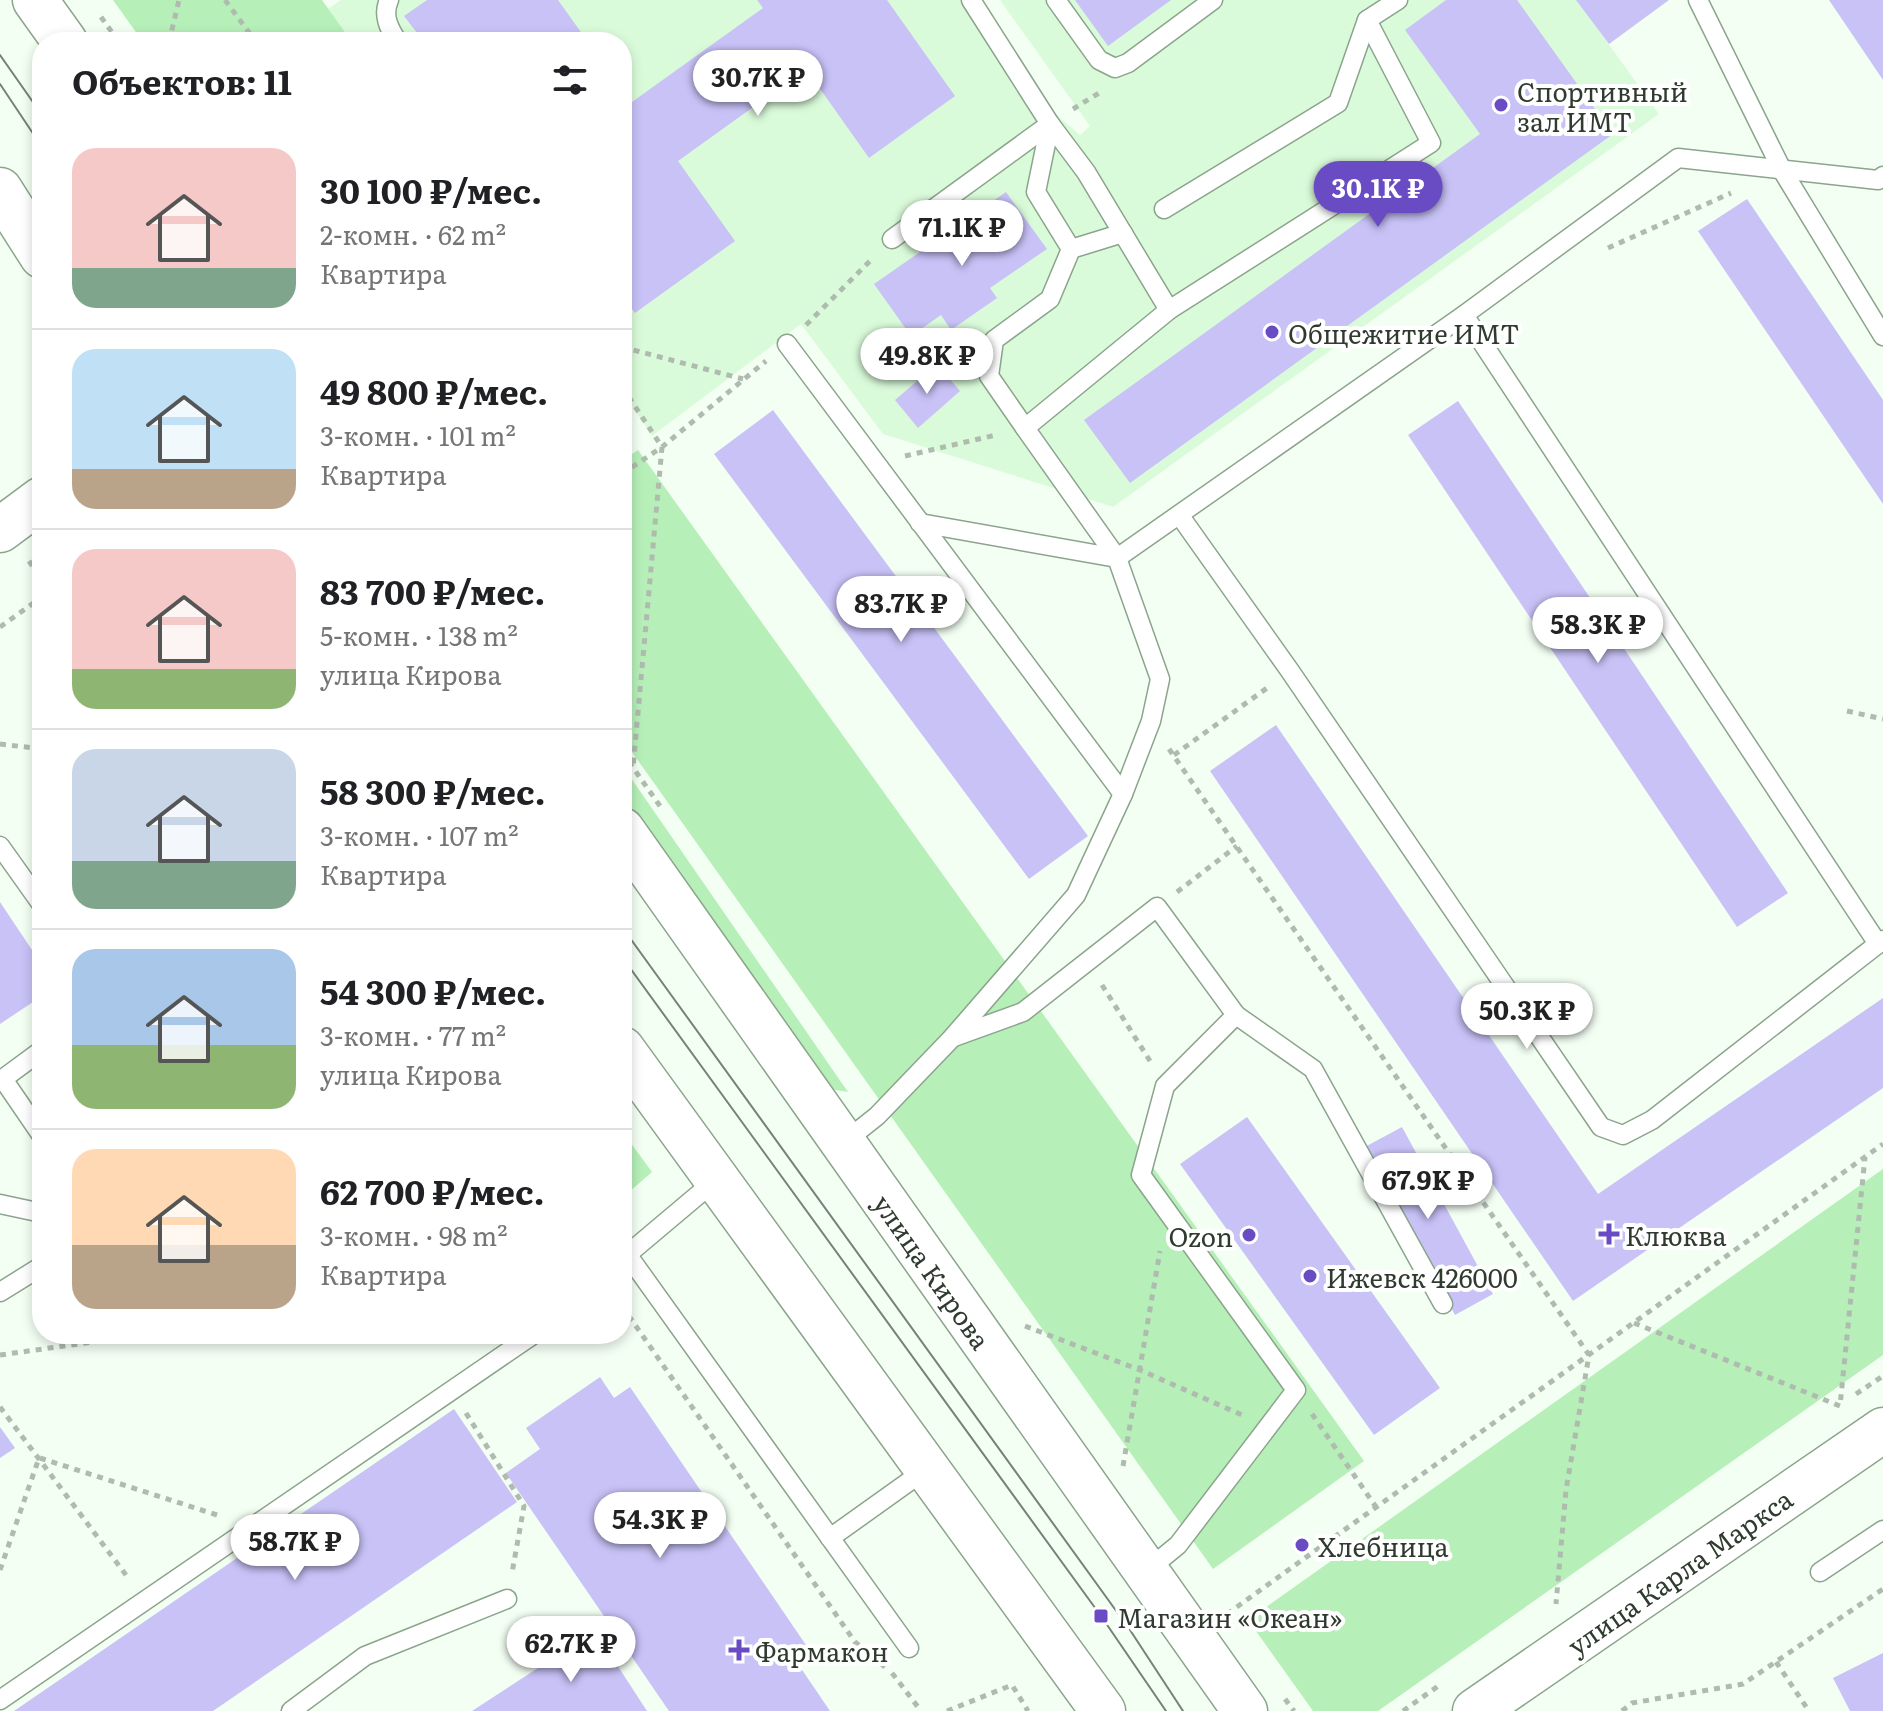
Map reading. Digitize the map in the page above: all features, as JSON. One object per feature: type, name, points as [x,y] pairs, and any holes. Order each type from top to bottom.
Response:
[{"type":"main road","points":[[35,0],[58,32]]},
{"type":"main road","points":[[0,190],[32,240]]},
{"type":"main road","points":[[0,530],[32,506]]},
{"type":"main road","name":"улица Кирова","points":[[632,844],[1245,1711]]},
{"type":"main road","points":[[632,1063],[1103,1711]]},
{"type":"main road","name":"улица Карла Маркса","points":[[1475,1711],[1883,1430]]},
{"type":"lane","points":[[389,0],[385,8],[390,32]]},
{"type":"lane","points":[[971,0],[1050,124],[1086,172],[1169,310]]},
{"type":"lane","points":[[1056,0],[1099,60],[1115,68],[1128,63],[1213,0]]},
{"type":"lane","points":[[1164,209],[1338,103],[1367,20],[1398,0]]},
{"type":"lane","points":[[1698,0],[1782,170],[1883,336]]},
{"type":"lane","points":[[1025,428],[1169,310],[1431,143],[1367,20]]},
{"type":"lane","points":[[892,239],[1050,124]]},
{"type":"lane","points":[[1050,124],[1036,192],[1071,249]]},
{"type":"lane","points":[[920,523],[1117,558],[1464,315],[1678,158],[1878,180],[1883,176]]},
{"type":"lane","points":[[1071,249],[1123,233]]},
{"type":"lane","points":[[843,1143],[877,1116],[952,1038],[1076,895],[1123,794],[1151,721],[1160,679],[1117,558],[989,376],[994,340],[1050,299],[1071,249]]},
{"type":"lane","points":[[1180,516],[1290,671],[1601,1127],[1623,1135],[1652,1120],[1880,942],[1464,315]]},
{"type":"lane","points":[[787,344],[1123,794]]},
{"type":"lane","points":[[0,846],[32,891]]},
{"type":"lane","points":[[952,1038],[1023,1012],[1157,907],[1236,1015],[1313,1069],[1443,1304]]},
{"type":"lane","points":[[1145,1572],[1178,1545],[1296,1390],[1141,1175],[1165,1086],[1236,1015]]},
{"type":"lane","points":[[32,1058],[2,1080],[32,1122]]},
{"type":"lane","points":[[632,1250],[717,1179]]},
{"type":"lane","points":[[0,1204],[32,1211]]},
{"type":"lane","points":[[632,1266],[909,1648]]},
{"type":"lane","points":[[0,1292],[32,1272]]},
{"type":"lane","points":[[0,1700],[520,1344]]},
{"type":"lane","points":[[830,1538],[928,1468]]},
{"type":"lane","points":[[1820,1572],[1883,1530]]},
{"type":"lane","points":[[291,1711],[365,1656],[507,1599]]},
{"type":"path","points":[[171,32],[179,0]]},
{"type":"path","points":[[225,0],[249,32]]},
{"type":"path","points":[[1050,124],[1113,84],[1115,68]]},
{"type":"path","points":[[1599,252],[1782,170]]},
{"type":"path","points":[[632,350],[744,380]]},
{"type":"path","points":[[632,402],[662,447],[633,768]]},
{"type":"path","points":[[876,463],[1025,428]]},
{"type":"path","points":[[0,627],[32,604]]},
{"type":"path","points":[[1174,755],[1290,671]]},
{"type":"path","points":[[1847,711],[1883,719]]},
{"type":"path","points":[[1151,721],[1589,1355],[1566,1490],[1556,1604]]},
{"type":"path","points":[[0,744],[32,748]]},
{"type":"path","points":[[1157,907],[1237,846]]},
{"type":"path","points":[[1088,963],[1165,1086]]},
{"type":"path","points":[[1226,1615],[1883,1144]]},
{"type":"path","points":[[1633,1323],[1840,1406],[1865,1157]]},
{"type":"path","points":[[1123,1467],[1167,1212]]},
{"type":"path","points":[[632,1320],[855,1642],[897,1677],[921,1711]]},
{"type":"path","points":[[1025,1326],[1140,1370],[1268,1426]]},
{"type":"path","points":[[0,1355],[79,1344]]},
{"type":"path","points":[[1296,1390],[1376,1507]]},
{"type":"path","points":[[453,1392],[524,1506],[507,1599]]},
{"type":"path","points":[[0,1407],[146,1602]]},
{"type":"path","points":[[39,1458],[254,1528]]},
{"type":"path","points":[[0,1570],[39,1458]]},
{"type":"path","points":[[1622,1711],[1632,1703],[1743,1684],[1883,1589]]},
{"type":"path","points":[[1776,1662],[1809,1711]]},
{"type":"path","points":[[947,1711],[1012,1685],[1028,1711]]},
{"type":"shaded area","points":[[341,0],[973,0],[1051,110],[1080,135],[1090,126],[1000,0],[1577,0],[1659,114],[1113,507],[883,434],[801,324],[652,436],[632,406],[632,32],[345,32],[328,9]]},
{"type":"green space","points":[[113,0],[322,0],[345,32],[136,32]]},
{"type":"green space","points":[[638,450],[1364,1461],[1213,1569],[632,752],[632,454]]},
{"type":"green space","points":[[632,779],[848,1092],[824,1088],[632,824]]},
{"type":"green space","points":[[632,1145],[652,1172],[632,1189]]},
{"type":"green space","points":[[1883,1169],[1883,1355],[1378,1711],[1313,1711],[1248,1620]]},
{"type":"building","points":[[427,0],[558,0],[581,32],[416,32],[404,16]]},
{"type":"building","points":[[757,0],[887,0],[955,96],[869,158],[806,69],[678,161],[735,241],[635,313],[632,309],[632,102],[763,8]]},
{"type":"building","points":[[1075,0],[1171,0],[1108,46]]},
{"type":"building","points":[[1446,0],[1517,0],[1613,134],[1130,483],[1084,420],[1480,134],[1405,30]]},
{"type":"building","points":[[1576,0],[1669,0],[1609,44]]},
{"type":"building","points":[[1829,0],[1883,0],[1883,80]]},
{"type":"building","points":[[1006,192],[1047,249],[990,288],[997,298],[951,330],[941,315],[911,336],[874,284]]},
{"type":"building","points":[[1747,199],[1883,400],[1883,504],[1698,231]]},
{"type":"building","points":[[937,364],[960,391],[918,428],[895,400]]},
{"type":"building","points":[[1458,401],[1788,893],[1737,927],[1408,435]]},
{"type":"building","points":[[773,410],[1088,836],[1029,879],[714,454]]},
{"type":"building","points":[[1276,725],[1598,1194],[1883,998],[1883,1088],[1573,1301],[1210,771]]},
{"type":"building","points":[[0,902],[32,950],[32,1003],[0,1024]]},
{"type":"building","points":[[1247,1117],[1440,1388],[1374,1435],[1180,1164]]},
{"type":"building","points":[[1402,1127],[1493,1294],[1455,1315],[1363,1148]]},
{"type":"building","points":[[600,1377],[614,1398],[630,1387],[808,1648],[794,1658],[830,1711],[669,1711],[506,1473],[540,1449],[526,1428]]},
{"type":"building","points":[[454,1409],[517,1502],[213,1711],[14,1711]]},
{"type":"building","points":[[0,1427],[15,1448],[0,1458]]},
{"type":"building","points":[[595,1631],[647,1711],[472,1711]]},
{"type":"building","points":[[1883,1653],[1883,1711],[1850,1711],[1833,1678]]},
{"type":"tram line","points":[[0,55],[32,101]]},
{"type":"tram line","points":[[0,84],[32,132]]},
{"type":"tram line","points":[[632,941],[1130,1630],[1183,1711]]},
{"type":"tram line","points":[[632,971],[1101,1616],[1166,1711]]},
{"type":"place","name":"Спортивный зал ИМТ","points":[[1501,105]]},
{"type":"place","name":"Общежитие ИМТ","points":[[1272,332]]},
{"type":"place","name":"Клюква","points":[[1609,1234]]},
{"type":"place","name":"Ozon","points":[[1249,1235]]},
{"type":"place","name":"Ижевск 426000","points":[[1310,1276]]},
{"type":"place","name":"Хлебница","points":[[1302,1545]]},
{"type":"place","name":"Магазин «Океан»","points":[[1101,1616]]},
{"type":"place","name":"Фармакон","points":[[739,1650]]}]
